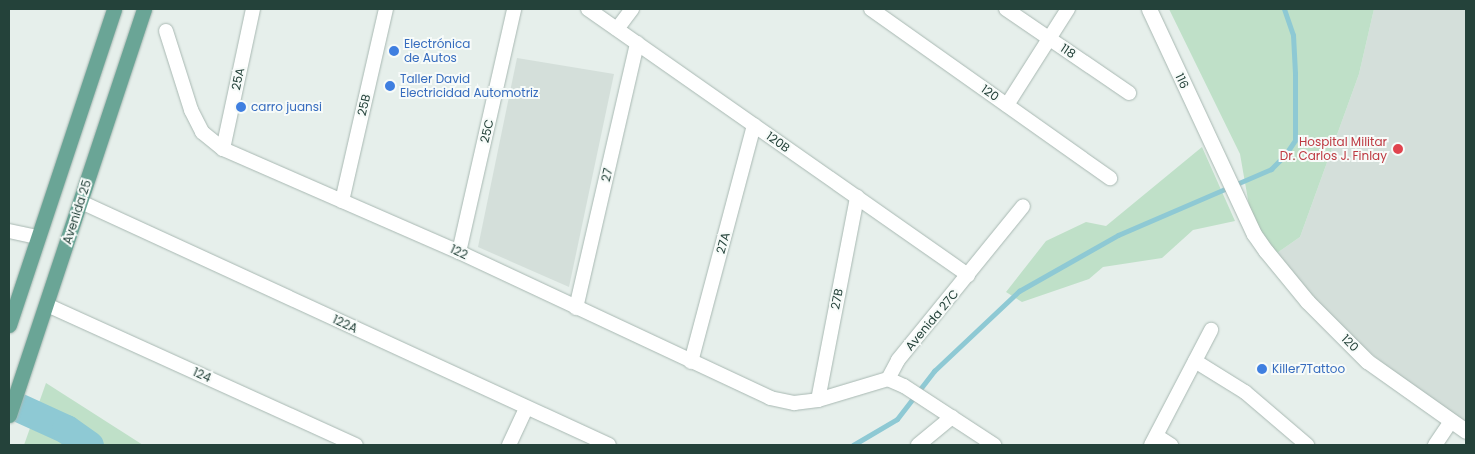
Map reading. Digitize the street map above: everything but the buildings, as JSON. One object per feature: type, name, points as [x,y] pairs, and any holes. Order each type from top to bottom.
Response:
[{"type":"main road","points":[[9,325],[114,9]]},
{"type":"main road","name":"Avenida 25","points":[[9,415],[144,9]]},
{"type":"street","name":"25A","points":[[223,149],[253,9]]},
{"type":"street","name":"25B","points":[[342,201],[386,9]]},
{"type":"street","name":"25C","points":[[459,252],[514,9]]},
{"type":"street","name":"120B","points":[[588,9],[968,275]]},
{"type":"street","points":[[617,29],[632,9]]},
{"type":"street","name":"120","points":[[871,9],[1110,178]]},
{"type":"street","name":"118","points":[[1006,9],[1129,93]]},
{"type":"street","points":[[1007,105],[1068,9]]},
{"type":"street","name":"116","points":[[1149,9],[1254,234]]},
{"type":"street","name":"122","points":[[166,31],[191,110],[202,132],[223,149],[459,252],[770,398],[794,403],[818,400]]},
{"type":"street","name":"27","points":[[576,308],[637,43]]},
{"type":"street","name":"27A","points":[[691,362],[754,125]]},
{"type":"street","name":"27B","points":[[818,400],[857,197]]},
{"type":"street","name":"122A","points":[[81,202],[526,409],[609,445]]},
{"type":"street","name":"Avenida 27C","points":[[888,379],[898,360],[1023,206]]},
{"type":"street","points":[[9,231],[37,237]]},
{"type":"street","name":"120","points":[[1254,234],[1307,301],[1367,361],[1466,431]]},
{"type":"street","name":"124","points":[[47,305],[356,445]]},
{"type":"street","points":[[1171,445],[1154,441],[1211,330]]},
{"type":"street","points":[[1196,361],[1245,392],[1307,445]]},
{"type":"street","points":[[818,400],[888,379],[904,386],[994,445]]},
{"type":"street","points":[[510,445],[526,409]]},
{"type":"street","points":[[918,445],[952,416]]},
{"type":"street","points":[[1435,445],[1451,421]]},
{"type":"shaded area","name":"Hospital Militar Dr. Carlos J. Finlay","points":[[1374,9],[1466,9],[1466,431],[1307,301],[1277,253],[1300,237],[1359,74]]},
{"type":"shaded area","points":[[517,58],[614,74],[569,287],[478,247]]},
{"type":"green space","points":[[1169,9],[1374,9],[1359,74],[1300,237],[1277,253],[1254,234],[1240,154]]},
{"type":"green space","points":[[1202,147],[1235,221],[1193,230],[1162,258],[1103,267],[1089,279],[1022,302],[1006,292],[1046,241],[1086,222],[1106,226]]},
{"type":"green space","points":[[46,383],[143,445],[24,445]]},
{"type":"waterway","points":[[853,445],[897,419],[934,371],[1019,291],[1118,235],[1271,169],[1285,155],[1295,140],[1295,73],[1293,35],[1284,9]]},
{"type":"waterway","points":[[9,403],[66,429],[89,445]]},
{"type":"place","name":"Electrónica de Autos","points":[[394,51]]},
{"type":"place","name":"Taller David Electricidad Automotriz","points":[[390,86]]},
{"type":"place","name":"carro juansi","points":[[241,107]]},
{"type":"place","name":"Hospital Militar Dr. Carlos J. Finlay","points":[[1398,149]]},
{"type":"place","name":"Killer7Tattoo","points":[[1262,369]]}]
